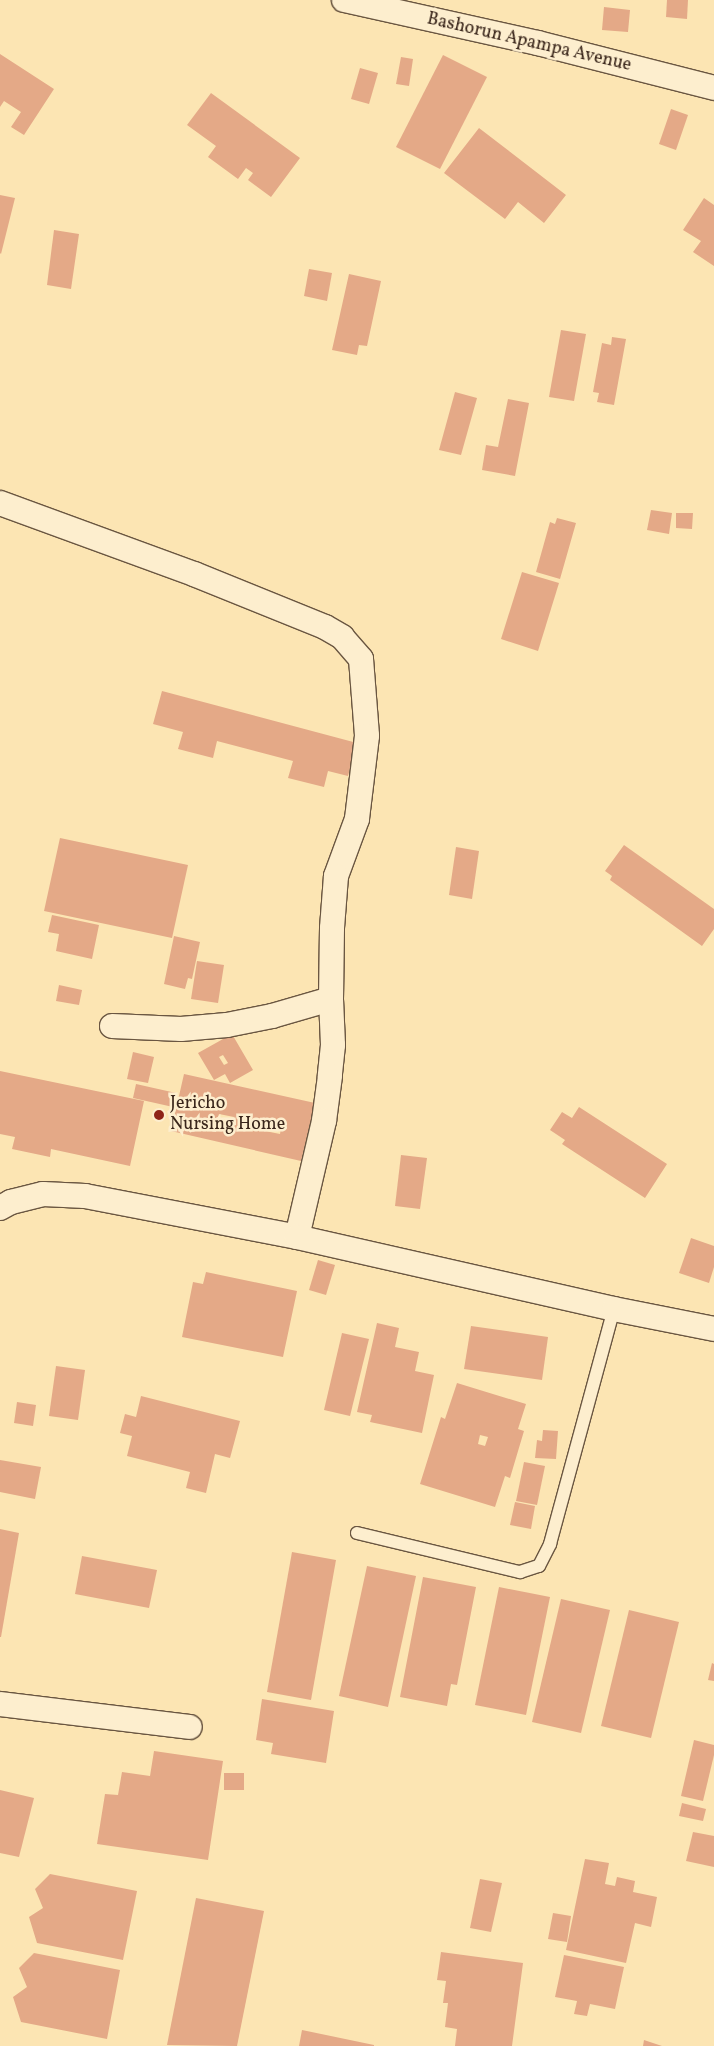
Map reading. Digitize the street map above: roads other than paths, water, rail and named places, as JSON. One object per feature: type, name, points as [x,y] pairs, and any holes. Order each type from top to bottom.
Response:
[{"type":"street","name":"Bashorun Apampa Avenue","points":[[344,0],[538,43],[714,88]]},
{"type":"street","points":[[0,503],[194,574],[325,627],[342,637],[361,659],[367,736],[357,819],[336,876],[332,928],[331,999],[333,1045],[329,1085],[324,1121],[298,1236]]},
{"type":"street","points":[[112,1026],[181,1029],[227,1024],[272,1016],[331,999]]},
{"type":"street","points":[[0,1208],[10,1202],[43,1194],[85,1196],[298,1236],[614,1309],[714,1329]]},
{"type":"street","points":[[0,1704],[190,1727]]},
{"type":"lane","points":[[357,1532],[520,1572],[539,1566],[550,1544],[614,1309]]},
{"type":"place","name":"Jericho Nursing Home","points":[[159,1115]]}]
